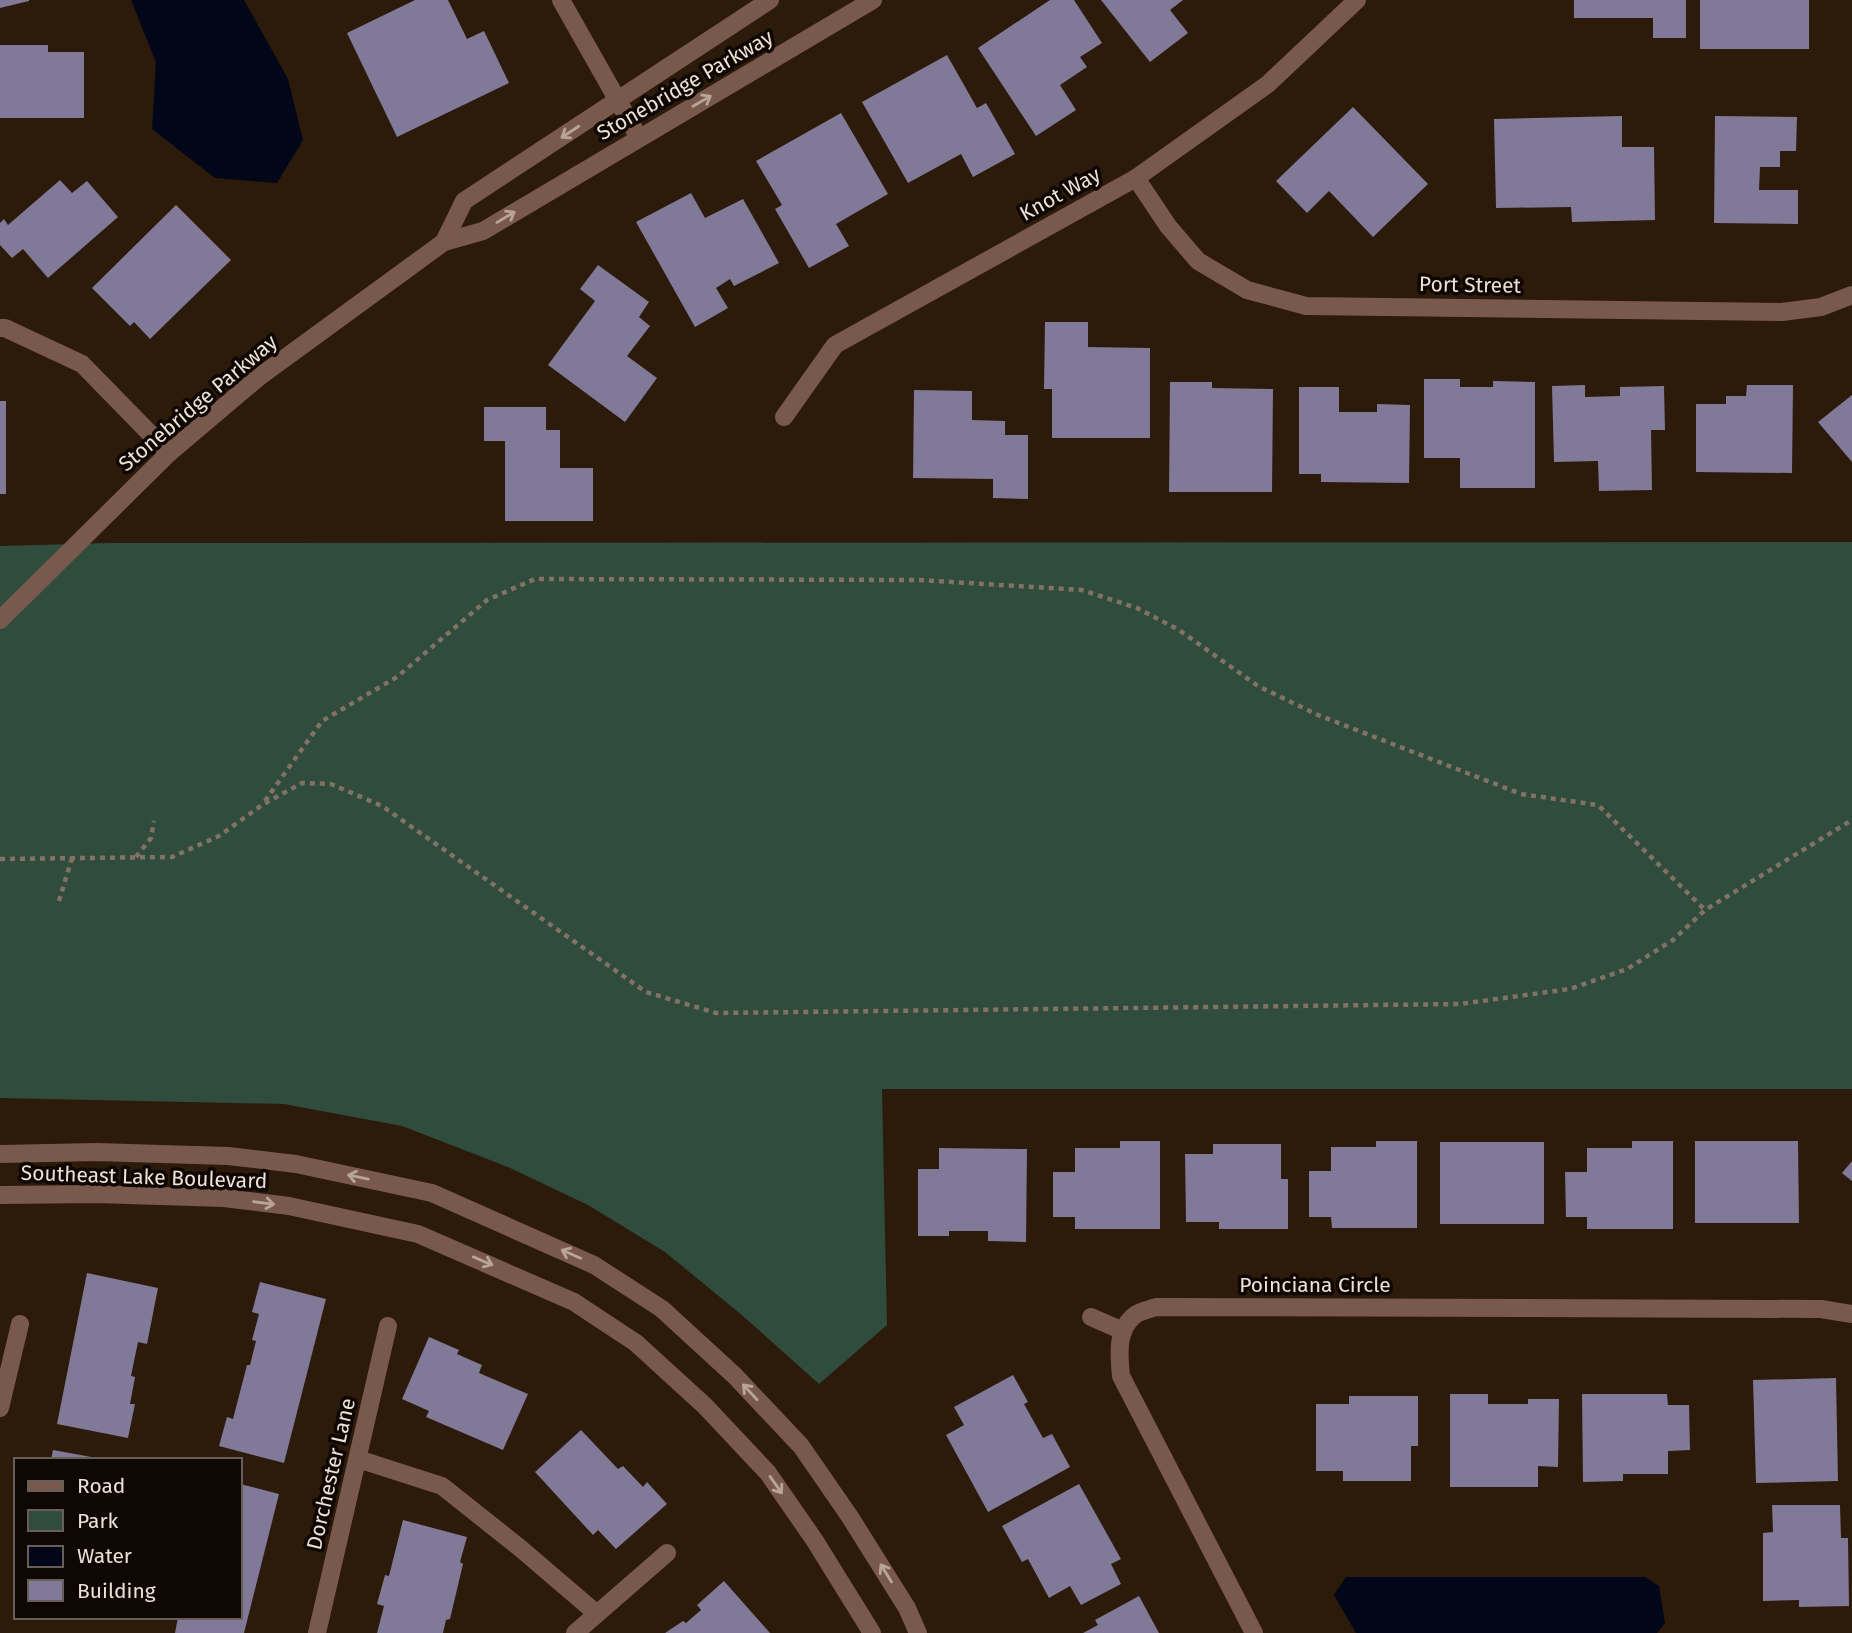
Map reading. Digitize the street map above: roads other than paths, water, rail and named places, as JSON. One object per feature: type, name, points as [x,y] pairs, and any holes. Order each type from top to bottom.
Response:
[{"type":"street","points":[[561,0],[639,138]]},
{"type":"street","name":"Stonebridge Parkway","points":[[444,242],[464,201],[771,0]]},
{"type":"street","name":"Stonebridge Parkway","points":[[0,620],[169,453],[259,377],[444,242],[483,230],[873,0]]},
{"type":"street","name":"Knot Way","points":[[784,417],[835,345],[1136,178],[1268,84],[1357,0]]},
{"type":"street","name":"Port Street","points":[[1136,178],[1168,226],[1198,261],[1247,290],[1306,306],[1782,312],[1821,307],[1852,295]]},
{"type":"street","points":[[0,328],[82,364],[169,453]]},
{"type":"street","name":"Southeast Lake Boulevard","points":[[0,1154],[96,1152],[228,1156],[296,1164],[432,1193],[594,1265],[662,1309],[735,1376],[801,1446],[850,1517],[907,1608],[918,1633]]},
{"type":"street","name":"Southeast Lake Boulevard","points":[[0,1195],[96,1194],[224,1198],[289,1206],[418,1234],[574,1302],[636,1343],[705,1406],[768,1473],[815,1541],[872,1633]]},
{"type":"street","name":"Poinciana Circle","points":[[1123,1331],[1135,1314],[1156,1307],[1821,1309],[1852,1314]]},
{"type":"street","points":[[1091,1317],[1123,1331],[1118,1353],[1121,1376],[1254,1633]]},
{"type":"street","points":[[0,1408],[20,1324]]},
{"type":"street","name":"Dorchester Lane","points":[[317,1633],[388,1326]]},
{"type":"street","points":[[358,1459],[442,1486],[596,1613]]},
{"type":"street","points":[[575,1633],[667,1553]]},
{"type":"water","points":[[131,0],[244,0],[288,79],[303,140],[277,183],[215,178],[152,129],[156,62]]},
{"type":"water","points":[[1346,1577],[1645,1577],[1659,1586],[1665,1623],[1657,1633],[1356,1633],[1334,1595]]}]
